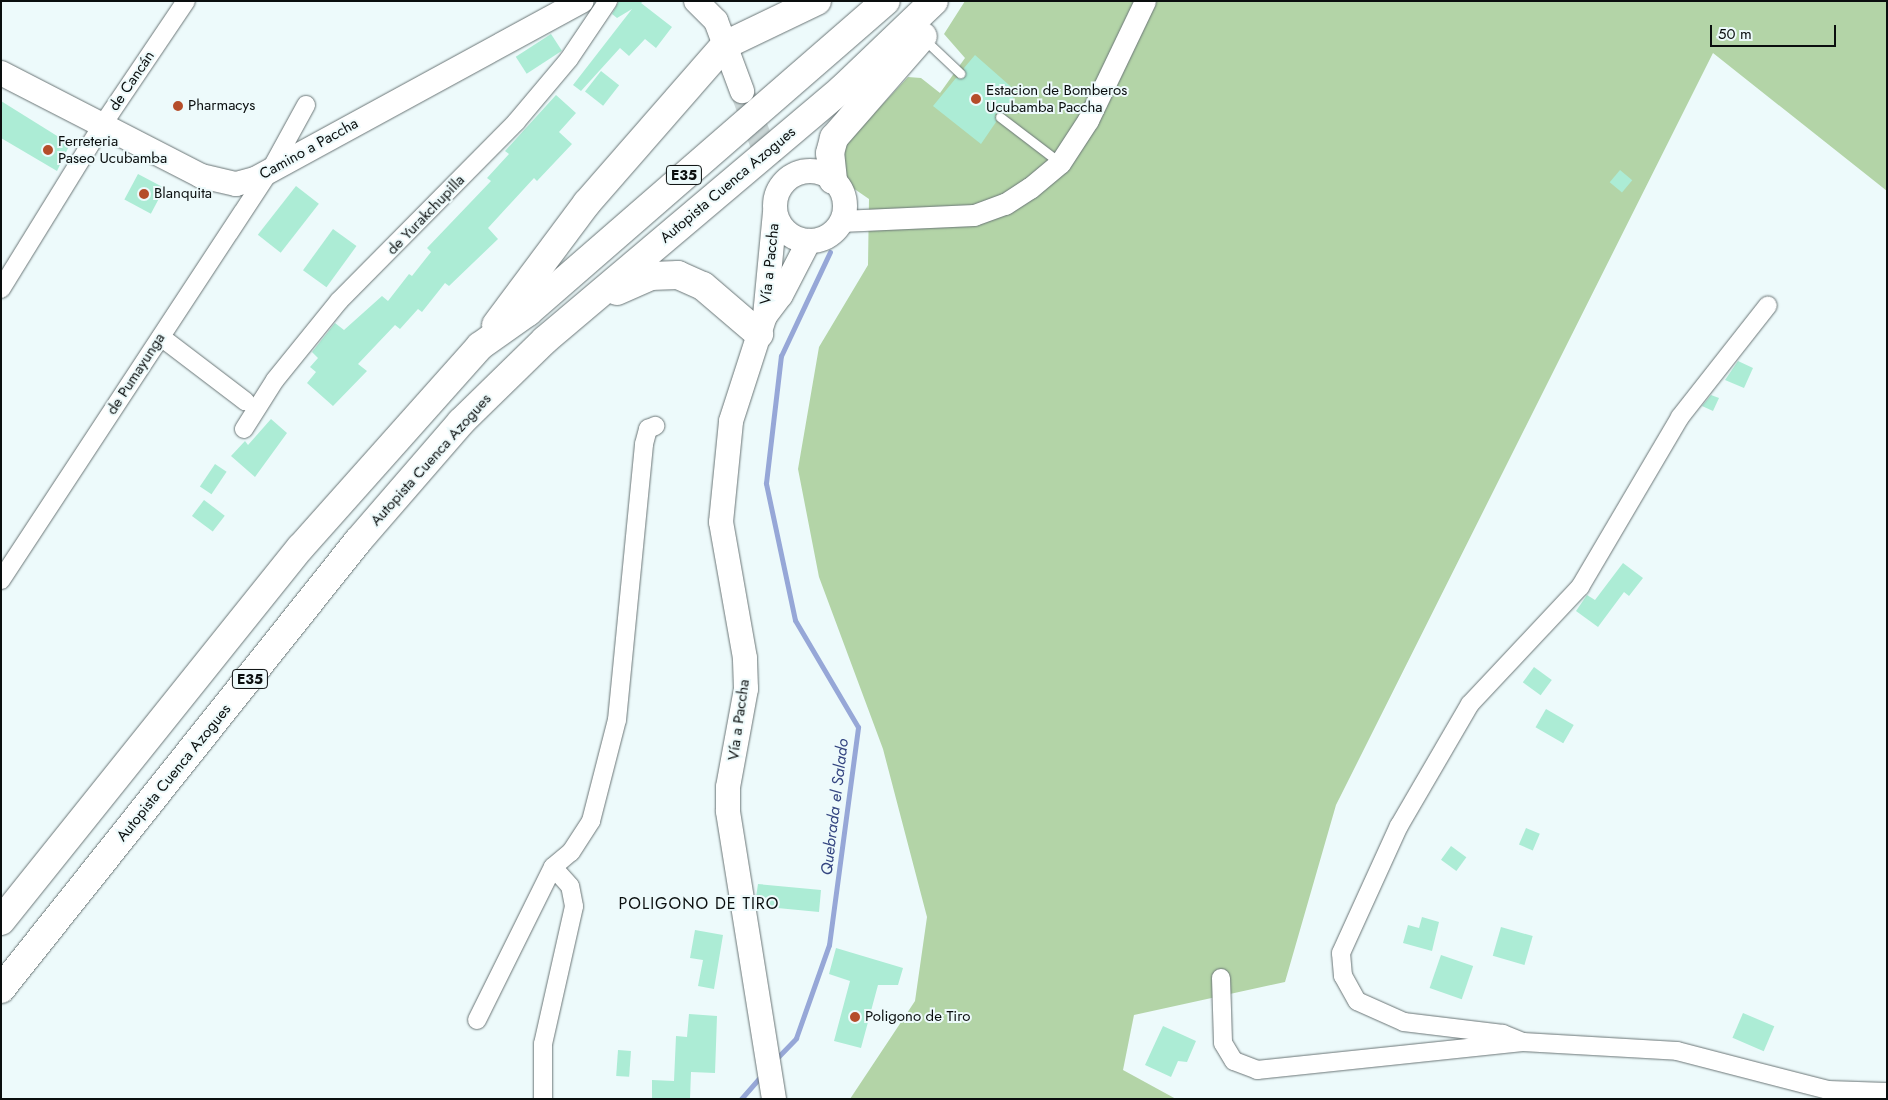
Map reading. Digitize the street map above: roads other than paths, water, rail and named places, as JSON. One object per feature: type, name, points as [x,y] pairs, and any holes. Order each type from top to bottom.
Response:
[{"type":"highway","points":[[480,346],[587,203],[725,45],[817,1]]},
{"type":"highway","name":"E35","points":[[1,921],[301,547],[480,346],[528,312],[886,1]]},
{"type":"highway","name":"Autopista Cuenca Azogues","points":[[1,989],[389,504],[461,422],[567,322],[842,89],[934,1]]},
{"type":"highway","points":[[833,180],[830,153],[834,138],[952,1]]},
{"type":"highway","points":[[567,322],[635,280],[678,276],[703,286],[762,325]]},
{"type":"main road","name":"Camino a Paccha","points":[[1,73],[101,127],[201,176],[236,184],[272,169],[582,1]]},
{"type":"main road","points":[[696,1],[716,21],[742,91]]},
{"type":"main road","points":[[813,171],[833,180],[844,199],[841,221],[828,236],[809,241],[787,233],[775,213],[777,174],[792,176],[813,171]]},
{"type":"main road","name":"Vía a Paccha","points":[[770,1079],[728,811],[745,673],[721,522],[732,420],[762,325],[775,213]]},
{"type":"main road","name":"Vía a Paccha","points":[[762,325],[781,295],[809,241]]},
{"type":"street","name":"de Cancán","points":[[1,289],[101,127],[186,1]]},
{"type":"street","name":"de Yurakchupilla","points":[[244,429],[275,380],[339,301],[516,122],[568,59],[608,1]]},
{"type":"street","points":[[841,221],[974,215],[1005,204],[1060,162],[1088,120],[1145,1]]},
{"type":"street","name":"de Pumayunga","points":[[1,580],[272,169],[306,105]]},
{"type":"street","points":[[1523,1042],[1503,1034],[1404,1022],[1357,1001],[1343,976],[1342,953],[1399,826],[1470,704],[1580,587],[1680,417],[1768,305]]},
{"type":"street","points":[[161,337],[245,401]]},
{"type":"street","points":[[477,1020],[553,867],[571,852],[591,820],[617,720],[644,444],[648,429],[655,426]]},
{"type":"street","points":[[543,1099],[543,1044],[574,906],[570,886],[553,867]]},
{"type":"street","points":[[1221,978],[1223,1043],[1234,1061],[1257,1070],[1523,1042],[1677,1051],[1828,1090],[1887,1092]]},
{"type":"lane","points":[[922,37],[960,73]]},
{"type":"lane","points":[[1000,117],[1060,162]]},
{"type":"waterway","name":"Quebrada el Salado","points":[[776,1059],[796,1038],[829,945],[858,727],[795,620],[766,483],[781,356],[830,252]]},
{"type":"waterway","name":"Quebrada el Salado","points":[[741,1099],[762,1075]]},
{"type":"tunnel","points":[[742,91],[770,165]]},
{"type":"place","name":"Estacion de Bomberos Ucubamba Paccha","points":[[976,99]]},
{"type":"place","name":"Pharmacys","points":[[178,106]]},
{"type":"place","name":"Ferreteria Paseo Ucubamba","points":[[48,150]]},
{"type":"place","name":"Blanquita","points":[[144,194]]},
{"type":"place","name":"Poligono de Tiro","points":[[855,1017]]},
{"type":"district","name":"POLIGONO DE TIRO","points":[[699,904]]}]
